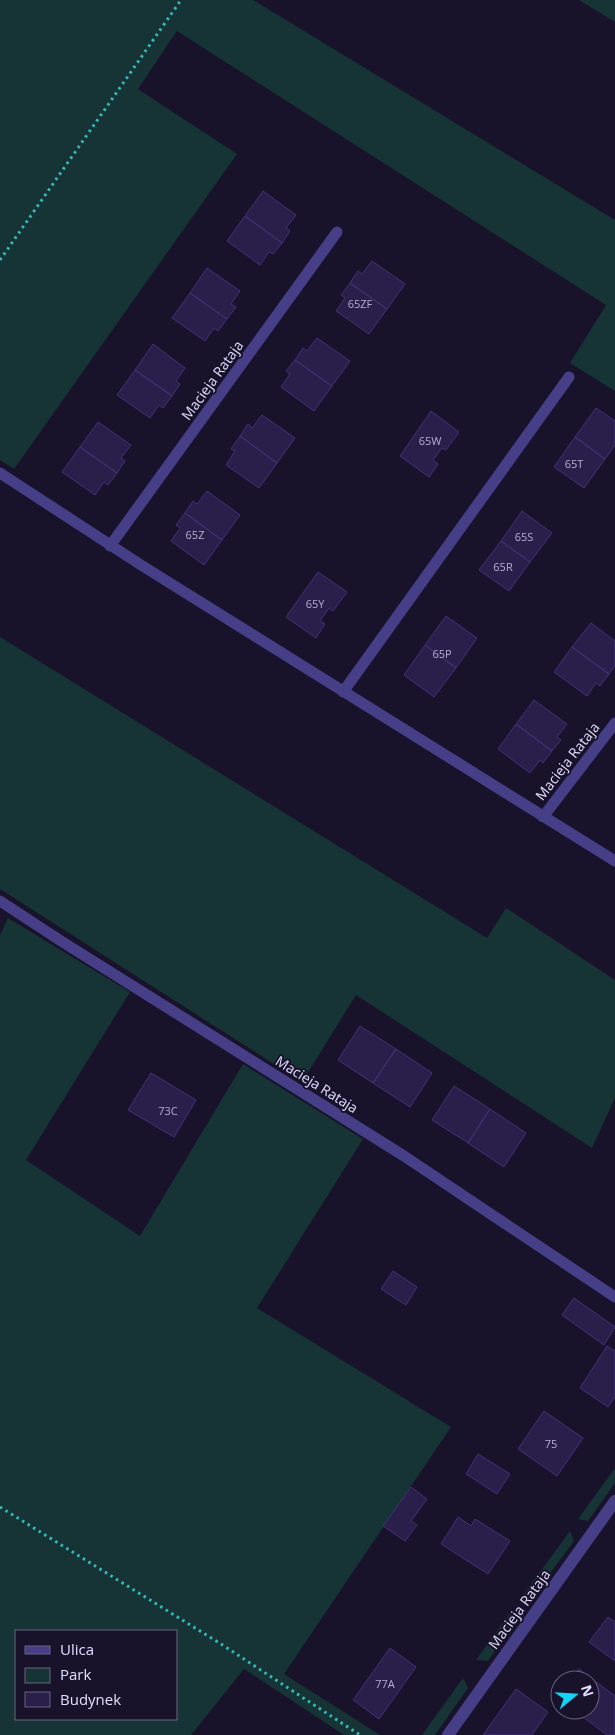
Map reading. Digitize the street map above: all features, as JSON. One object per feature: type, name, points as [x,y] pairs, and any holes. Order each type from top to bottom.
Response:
[{"type":"street","name":"Macieja Rataja","points":[[448,1735],[615,1501]]},
{"type":"lane","name":"Macieja Rataja","points":[[110,546],[337,232]]},
{"type":"lane","points":[[343,692],[569,377]]},
{"type":"lane","name":"Macieja Rataja","points":[[0,474],[110,546],[615,861]]},
{"type":"lane","name":"Macieja Rataja","points":[[543,817],[615,723]]},
{"type":"lane","name":"Macieja Rataja","points":[[0,901],[404,1156],[615,1297]]},
{"type":"path","points":[[0,260],[180,0]]},
{"type":"path","points":[[0,1507],[221,1644],[360,1735]]},
{"type":"green space","points":[[0,0],[253,0],[615,220],[615,391],[570,363],[606,305],[177,31],[138,89],[237,154],[14,469],[0,460]]},
{"type":"green space","points":[[579,0],[615,0],[615,22]]},
{"type":"green space","points":[[0,637],[487,938],[506,908],[615,980],[615,1098],[592,1148],[356,995],[302,1082],[0,889]]},
{"type":"green space","points":[[8,918],[130,992],[26,1160],[140,1236],[243,1064],[363,1139],[257,1308],[451,1427],[284,1674],[380,1735],[344,1735],[244,1669],[191,1735],[0,1735],[0,935]]},
{"type":"green space","points":[[615,1468],[615,1483],[588,1521],[578,1519]]},
{"type":"green space","points":[[570,1531],[574,1541],[531,1599],[524,1594]]},
{"type":"green space","points":[[511,1612],[518,1618],[488,1661],[476,1660]]},
{"type":"green space","points":[[463,1678],[468,1688],[435,1735],[422,1735]]},
{"type":"building","points":[[263,191],[296,215],[286,228],[290,231],[282,243],[245,216]]},
{"type":"building","points":[[245,216],[282,243],[273,254],[269,252],[260,265],[227,241]]},
{"type":"building","points":[[372,261],[405,284],[387,309],[350,283],[358,271],[362,274]]},
{"type":"building","points":[[207,268],[240,291],[231,304],[236,307],[227,319],[190,293]]},
{"type":"building","points":[[350,283],[387,309],[369,334],[336,311],[345,298],[341,295]]},
{"type":"building","points":[[190,293],[227,319],[218,331],[214,328],[205,341],[172,318]]},
{"type":"building","points":[[317,338],[350,361],[332,386],[295,360],[303,348],[307,351]]},
{"type":"building","points":[[153,344],[185,368],[176,381],[180,384],[172,396],[135,370]]},
{"type":"building","points":[[295,360],[332,386],[314,411],[281,387],[290,374],[286,371]]},
{"type":"building","points":[[135,370],[172,396],[163,408],[159,405],[150,418],[117,395]]},
{"type":"building","points":[[596,408],[615,421],[615,445],[605,459],[575,437]]},
{"type":"building","points":[[431,411],[459,432],[446,450],[442,448],[433,460],[438,464],[429,477],[400,456]]},
{"type":"building","points":[[262,415],[295,438],[277,463],[240,436],[248,424],[252,428]]},
{"type":"building","points":[[98,422],[131,445],[121,458],[125,461],[117,473],[80,447]]},
{"type":"building","points":[[240,436],[277,463],[259,488],[226,465],[235,451],[231,449]]},
{"type":"building","points":[[575,437],[605,459],[584,488],[554,467]]},
{"type":"building","points":[[80,447],[117,473],[108,485],[104,482],[95,495],[62,472]]},
{"type":"building","points":[[207,491],[240,515],[222,540],[185,513],[193,501],[197,504]]},
{"type":"building","points":[[522,511],[552,533],[530,562],[501,541]]},
{"type":"building","points":[[185,513],[222,540],[204,565],[171,541],[180,528],[176,525]]},
{"type":"building","points":[[501,541],[530,562],[509,591],[479,570]]},
{"type":"building","points":[[318,572],[347,592],[333,611],[329,608],[320,621],[325,624],[316,638],[286,617]]},
{"type":"building","points":[[446,616],[477,638],[456,668],[425,645]]},
{"type":"building","points":[[591,623],[615,641],[615,666],[609,674],[572,647]]},
{"type":"building","points":[[425,645],[456,668],[434,697],[404,675]]},
{"type":"building","points":[[572,647],[609,674],[600,686],[596,683],[587,696],[554,672]]},
{"type":"building","points":[[534,700],[567,724],[557,737],[561,740],[552,751],[516,724]]},
{"type":"building","points":[[516,724],[552,751],[543,763],[540,760],[530,773],[498,749]]},
{"type":"building","points":[[360,1026],[396,1049],[373,1083],[338,1060]]},
{"type":"building","points":[[396,1049],[432,1073],[410,1107],[373,1083]]},
{"type":"building","points":[[151,1073],[196,1100],[174,1137],[128,1110]]},
{"type":"building","points":[[454,1086],[490,1109],[468,1143],[432,1120]]},
{"type":"building","points":[[490,1109],[526,1133],[504,1167],[468,1143]]},
{"type":"building","points":[[393,1271],[417,1287],[406,1305],[381,1289]]},
{"type":"building","points":[[574,1298],[615,1327],[604,1345],[562,1315]]},
{"type":"building","points":[[607,1346],[615,1351],[615,1397],[608,1407],[580,1388]]},
{"type":"building","points":[[544,1411],[583,1438],[557,1476],[518,1449]]},
{"type":"building","points":[[478,1454],[510,1474],[497,1494],[466,1474]]},
{"type":"building","points":[[411,1487],[427,1499],[411,1521],[417,1525],[405,1541],[383,1526]]},
{"type":"building","points":[[458,1517],[471,1526],[475,1519],[510,1541],[488,1574],[441,1544]]},
{"type":"building","points":[[608,1617],[615,1622],[615,1661],[589,1642]]},
{"type":"building","points":[[390,1648],[416,1667],[379,1719],[353,1700]]},
{"type":"building","points":[[600,1685],[615,1696],[615,1735],[607,1735],[587,1720],[600,1720]]},
{"type":"building","points":[[516,1689],[548,1712],[532,1735],[483,1735]]}]
